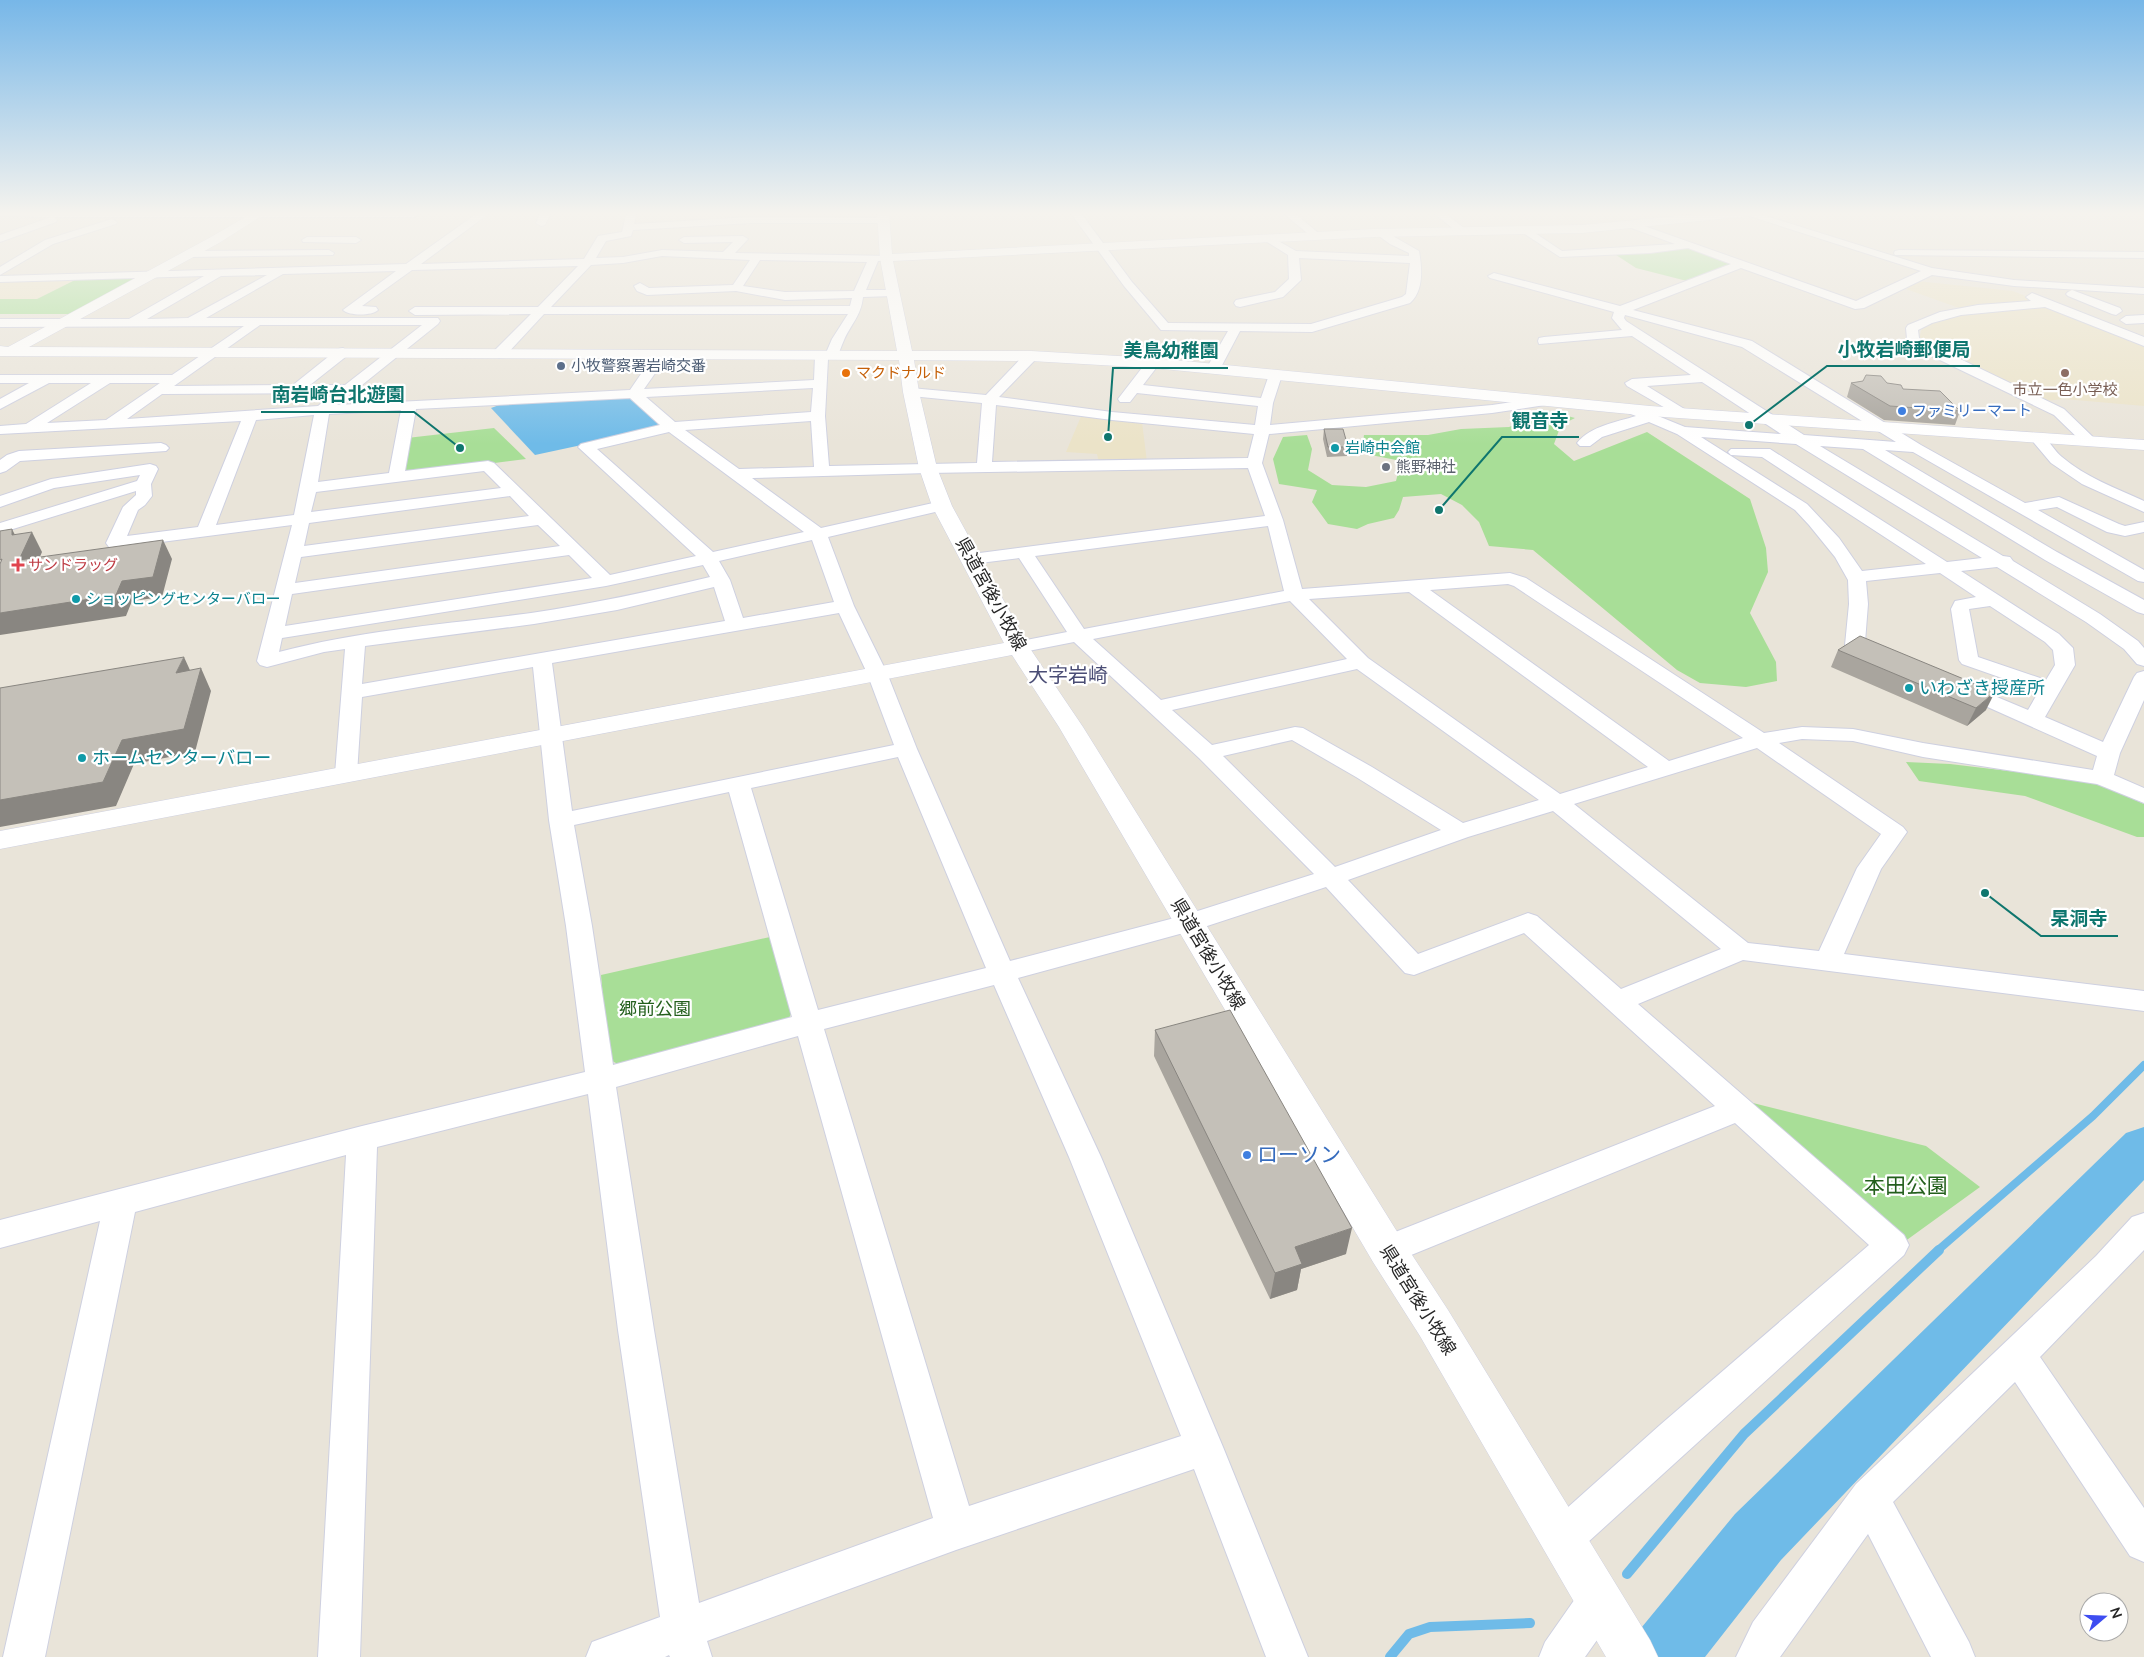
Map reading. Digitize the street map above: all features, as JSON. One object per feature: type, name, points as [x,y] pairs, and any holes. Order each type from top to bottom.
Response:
[{"type":"street","points":[[4,353],[123,289]]},
{"type":"street","points":[[133,322],[190,289]]},
{"type":"street","points":[[192,321],[249,289]]},
{"type":"street","points":[[377,289],[349,310],[856,310]]},
{"type":"street","points":[[499,354],[562,289]]},
{"type":"street","points":[[642,289],[647,292],[706,289]]},
{"type":"street","points":[[742,289],[794,296],[893,293]]},
{"type":"street","points":[[822,471],[818,416],[820,384],[827,356],[856,310],[858,294],[861,289]]},
{"type":"street","name":"県道宮後小牧線","points":[[892,289],[928,468],[942,506],[1018,646],[1071,727],[1387,1250],[1439,1331],[1617,1630]]},
{"type":"street","points":[[1134,289],[1162,326],[1236,328],[1320,327],[1406,300],[1412,295],[1412,289]]},
{"type":"street","points":[[1240,303],[1274,297],[1286,289]]},
{"type":"street","points":[[1544,289],[1747,344],[1880,427],[2144,577]]},
{"type":"street","points":[[1674,289],[1621,310],[1618,318],[1622,324],[1799,439],[2001,561],[2120,636],[2144,660]]},
{"type":"street","points":[[1810,289],[1854,305],[1860,305],[1893,289]]},
{"type":"street","points":[[2013,289],[2144,342]]},
{"type":"street","points":[[2059,289],[2116,311]]},
{"type":"street","points":[[2128,289],[2144,290]]},
{"type":"street","points":[[698,311],[753,292]]},
{"type":"street","points":[[2046,303],[1951,312],[1929,319],[1912,328],[1913,339],[1922,346],[2059,412],[2090,442]]},
{"type":"street","points":[[2144,318],[2126,320],[2144,327]]},
{"type":"street","points":[[0,323],[434,321],[322,410],[309,488],[267,661],[323,646],[534,618],[651,596],[721,580]]},
{"type":"street","points":[[110,424],[257,322]]},
{"type":"street","points":[[1213,369],[1236,328]]},
{"type":"street","points":[[1544,341],[1635,332]]},
{"type":"street","points":[[4,353],[344,352],[1031,356],[1213,369],[1632,409],[2141,447]]},
{"type":"street","points":[[297,389],[344,352]]},
{"type":"street","points":[[634,394],[661,355]]},
{"type":"street","points":[[984,468],[989,400],[1031,356]]},
{"type":"street","points":[[1112,416],[1153,364]]},
{"type":"street","points":[[1275,375],[1266,403],[1254,463],[1275,520],[1294,595],[1361,662],[1558,803],[1649,874],[1741,950]]},
{"type":"street","points":[[1681,413],[1632,383],[1704,378]]},
{"type":"street","points":[[0,379],[175,379]]},
{"type":"street","points":[[0,405],[46,379]]},
{"type":"street","points":[[28,428],[107,379]]},
{"type":"street","points":[[0,430],[250,416],[322,410],[820,384]]},
{"type":"street","points":[[1133,388],[1266,403]]},
{"type":"street","points":[[159,390],[347,389]]},
{"type":"street","points":[[911,392],[1112,416],[1262,430],[1492,410],[1547,401]]},
{"type":"street","points":[[634,394],[672,427],[818,534],[845,606],[877,673],[906,749],[1002,974],[1085,1157],[1204,1447],[1287,1657]]},
{"type":"street","points":[[396,478],[409,406]]},
{"type":"street","points":[[1632,409],[1682,432],[1716,452],[1801,507],[1818,522],[1857,578],[1858,611],[1855,645],[1897,662]]},
{"type":"street","points":[[205,532],[250,416]]},
{"type":"street","points":[[736,626],[721,580],[708,557],[586,446],[672,427],[818,416]]},
{"type":"street","points":[[1585,443],[1597,434],[1649,417]]},
{"type":"street","points":[[176,420],[147,476],[144,496],[131,507],[115,543],[513,491]]},
{"type":"street","points":[[1682,432],[1916,448]]},
{"type":"street","points":[[2037,438],[2056,460],[2080,476],[2144,507]]},
{"type":"street","points":[[1865,445],[2051,556],[2144,608]]},
{"type":"street","points":[[0,468],[12,458],[19,456],[161,448]]},
{"type":"street","points":[[1716,452],[1765,452],[2052,638],[2063,648],[2065,665],[2033,719]]},
{"type":"street","points":[[738,474],[928,468],[1254,463]]},
{"type":"street","points":[[309,488],[488,466],[606,581]]},
{"type":"street","points":[[0,502],[52,484],[147,476]]},
{"type":"street","points":[[0,528],[147,476]]},
{"type":"street","points":[[2022,508],[2058,502],[2112,528],[2125,531],[2144,528]]},
{"type":"street","points":[[274,634],[606,581],[942,506]]},
{"type":"street","points":[[292,553],[542,519]]},
{"type":"street","points":[[972,559],[1275,520]]},
{"type":"street","points":[[283,590],[573,549]]},
{"type":"street","points":[[1857,578],[2098,551]]},
{"type":"street","points":[[1024,552],[1079,636],[1207,752],[1330,877],[1414,966],[1528,922],[1892,1245],[1673,1438],[1562,1539]]},
{"type":"street","points":[[0,840],[1294,595],[1510,578],[1520,582],[1760,740],[1895,832],[1869,868],[1828,960]]},
{"type":"street","points":[[1413,586],[1664,768]]},
{"type":"street","points":[[1994,600],[1969,603],[1962,605],[1960,609],[1969,660],[2051,688]]},
{"type":"street","points":[[353,692],[845,606]]},
{"type":"street","points":[[346,774],[355,642]]},
{"type":"street","points":[[542,660],[561,820],[579,926],[636,1330],[687,1643]]},
{"type":"street","points":[[1158,707],[1361,662]]},
{"type":"street","points":[[2102,778],[2109,752],[2144,677]]},
{"type":"street","points":[[1941,680],[2109,752]]},
{"type":"street","points":[[1207,752],[1295,733],[1364,772],[1460,832]]},
{"type":"street","points":[[0,1234],[362,1138],[600,1080],[1189,923],[1460,832],[1760,740],[1802,733],[1853,735],[1923,750],[2102,778],[2144,796]]},
{"type":"street","points":[[561,820],[906,749]]},
{"type":"street","points":[[738,784],[956,1530]]},
{"type":"street","points":[[1618,1001],[1741,950],[2144,1001]]},
{"type":"street","points":[[1387,1250],[1739,1109]]},
{"type":"street","points":[[339,1657],[362,1138]]},
{"type":"street","points":[[24,1657],[121,1201]]},
{"type":"street","points":[[1757,1657],[1768,1637],[1870,1498],[2018,1356],[2144,1227]]},
{"type":"street","points":[[2018,1356],[2144,1542]]},
{"type":"street","points":[[607,1657],[687,1643],[956,1530],[1204,1447]]},
{"type":"street","points":[[1870,1498],[1954,1657]]},
{"type":"street","points":[[1560,1657],[1617,1630]]},
{"type":"shaded area","points":[[0,289],[56,289],[37,299],[0,299]]},
{"type":"shaded area","points":[[1907,289],[1997,289],[2013,291],[2040,302],[1962,309]]},
{"type":"shaded area","name":"市立一色小学校","points":[[2046,305],[2144,344],[2144,406],[2064,399],[2045,401],[1919,340],[1922,327],[1957,314]]},
{"type":"shaded area","points":[[1082,414],[1142,422],[1147,462],[1099,463],[1097,454],[1066,452]]},
{"type":"green space","points":[[56,289],[116,289],[71,314],[0,314],[0,299],[37,299]]},
{"type":"green space","points":[[1550,411],[1575,418],[1561,425],[1554,444],[1574,461],[1647,432],[1750,499],[1766,548],[1768,572],[1750,613],[1776,662],[1777,681],[1746,687],[1700,683],[1677,670],[1533,550],[1489,546],[1479,522],[1462,505],[1441,494],[1403,497],[1394,518],[1368,524],[1357,529],[1328,524],[1312,502],[1317,490],[1279,484],[1273,459],[1283,437],[1307,435],[1312,449],[1308,470],[1332,485],[1366,487],[1396,481],[1401,461],[1361,453],[1364,435],[1428,435],[1461,429],[1509,427]]},
{"type":"green space","points":[[494,428],[526,459],[401,475],[407,438]]},
{"type":"green space","points":[[1906,762],[1950,764],[2042,775],[2103,785],[2144,804],[2144,837],[2137,837],[2025,796],[1919,781]]},
{"type":"green space","name":"郷前公園","points":[[770,937],[793,1010],[788,1020],[618,1064],[608,1059],[601,975]]},
{"type":"green space","name":"本田公園","points":[[1737,1099],[1926,1146],[1980,1187],[1904,1242]]},
{"type":"water","points":[[634,394],[670,426],[535,455],[491,408],[502,404]]},
{"type":"building","points":[[1866,375],[1881,376],[1887,383],[1901,385],[1903,389],[1940,391],[1960,411],[1890,406],[1851,383],[1863,381]]},
{"type":"building","points":[[1324,429],[1343,429],[1348,447],[1328,447]]},
{"type":"building","points":[[12,529],[12,535],[32,532],[19,560],[163,540],[153,577],[122,581],[116,595],[0,613],[0,564],[2,559],[0,560],[0,531]]},
{"type":"building","points":[[1860,636],[1995,692],[1976,708],[1838,650]]},
{"type":"building","name":"ホームセンターバロー","points":[[184,657],[176,673],[201,668],[184,729],[122,740],[103,782],[0,800],[0,688]]},
{"type":"building","name":"ローソン","points":[[1230,1010],[1352,1228],[1295,1247],[1302,1264],[1275,1273],[1155,1030]]},
{"type":"waterway","points":[[1937,1251],[2093,1116],[2144,1065]]},
{"type":"waterway","points":[[1661,1657],[1758,1537],[2144,1147]]},
{"type":"waterway","points":[[1627,1574],[1744,1434],[1939,1250]]},
{"type":"waterway","points":[[1390,1657],[1409,1634],[1430,1627],[1530,1623]]},
{"type":"place","name":"小牧警察署岩崎交番","points":[[561,366]]},
{"type":"place","name":"マクドナルド","points":[[846,373]]},
{"type":"place","name":"市立一色小学校","points":[[2065,373]]},
{"type":"place","name":"ファミリーマート","points":[[1902,411]]},
{"type":"place","name":"小牧岩崎郵便局","points":[[1749,425]]},
{"type":"place","name":"美鳥幼稚園","points":[[1108,437]]},
{"type":"place","name":"南岩崎台北遊園","points":[[460,448]]},
{"type":"place","name":"岩崎中会館","points":[[1335,448]]},
{"type":"place","name":"熊野神社","points":[[1386,467]]},
{"type":"place","name":"観音寺","points":[[1439,510]]},
{"type":"place","name":"サンドラッグ","points":[[18,565]]},
{"type":"place","name":"ショッピングセンターバロー","points":[[76,599]]},
{"type":"place","name":"いわざき授産所","points":[[1909,688]]},
{"type":"place","name":"ホームセンターバロー","points":[[82,758]]},
{"type":"place","name":"杲洞寺","points":[[1985,893]]},
{"type":"place","name":"ローソン","points":[[1247,1155]]},
{"type":"district","name":"大字岩崎","points":[[1068,675]]}]
